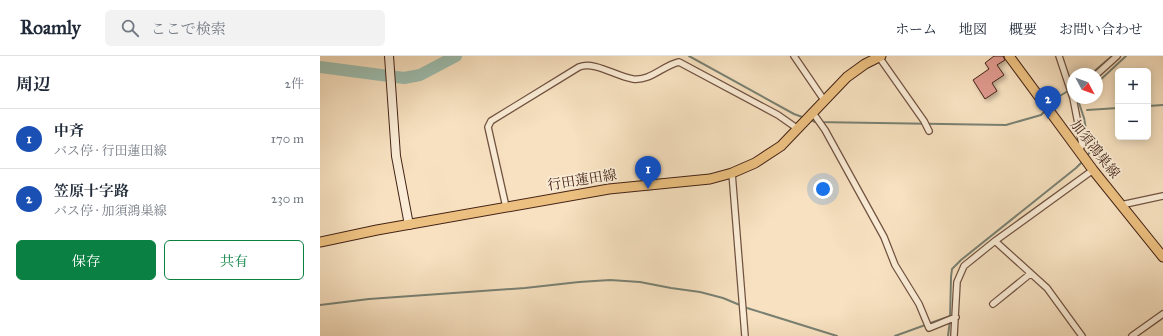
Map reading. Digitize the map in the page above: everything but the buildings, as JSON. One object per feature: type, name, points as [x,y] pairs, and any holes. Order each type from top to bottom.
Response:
[{"type":"main road","name":"行田蓮田線","points":[[320,242],[609,189],[710,179],[732,173],[755,163],[781,146],[847,77],[865,64],[880,56]]},
{"type":"main road","name":"加須鴻巣線","points":[[1009,56],[1079,152],[1163,257]]},
{"type":"street","points":[[794,56],[824,100]]},
{"type":"street","points":[[880,56],[924,121],[929,131]]},
{"type":"street","points":[[1059,56],[1067,79]]},
{"type":"street","points":[[1103,69],[1117,56]]},
{"type":"street","points":[[389,58],[396,156],[409,225]]},
{"type":"street","points":[[506,208],[488,127],[491,121],[586,64],[633,79],[645,79],[673,63],[679,62],[778,115],[798,129]]},
{"type":"street","points":[[1074,104],[1082,144],[1079,152]]},
{"type":"street","points":[[813,113],[884,237],[895,264],[919,304],[929,328],[956,317]]},
{"type":"street","points":[[954,336],[957,282],[964,266],[995,241],[1093,170]]},
{"type":"street","points":[[732,173],[744,336]]},
{"type":"street","points":[[1121,205],[1163,196]]},
{"type":"street","points":[[995,241],[1047,288],[1082,336]]},
{"type":"street","points":[[992,304],[1030,274]]},
{"type":"street","points":[[1133,336],[1163,314]]},
{"type":"waterway","points":[[320,67],[404,78],[420,75],[456,56]]},
{"type":"waterway","points":[[689,56],[794,114],[805,118]]},
{"type":"waterway","points":[[1098,68],[1112,56]]},
{"type":"waterway","points":[[1103,77],[1126,56]]},
{"type":"waterway","points":[[1049,107],[1058,97],[1067,92]]},
{"type":"waterway","points":[[1079,104],[1084,118],[1090,152],[1087,156]]},
{"type":"waterway","points":[[1151,106],[1163,105]]},
{"type":"waterway","points":[[1087,110],[1115,108]]},
{"type":"waterway","points":[[811,120],[815,122],[1006,125],[1041,115],[1046,110]]},
{"type":"waterway","points":[[948,336],[952,269],[961,260],[1083,161]]},
{"type":"waterway","points":[[320,305],[369,299],[525,288],[610,280],[640,282],[700,292],[723,298],[747,308],[837,336]]},
{"type":"waterway","points":[[895,336],[950,316]]},
{"type":"place","name":"笠原十字路","points":[[1048,119]]},
{"type":"place","name":"中斉","points":[[648,189]]}]
